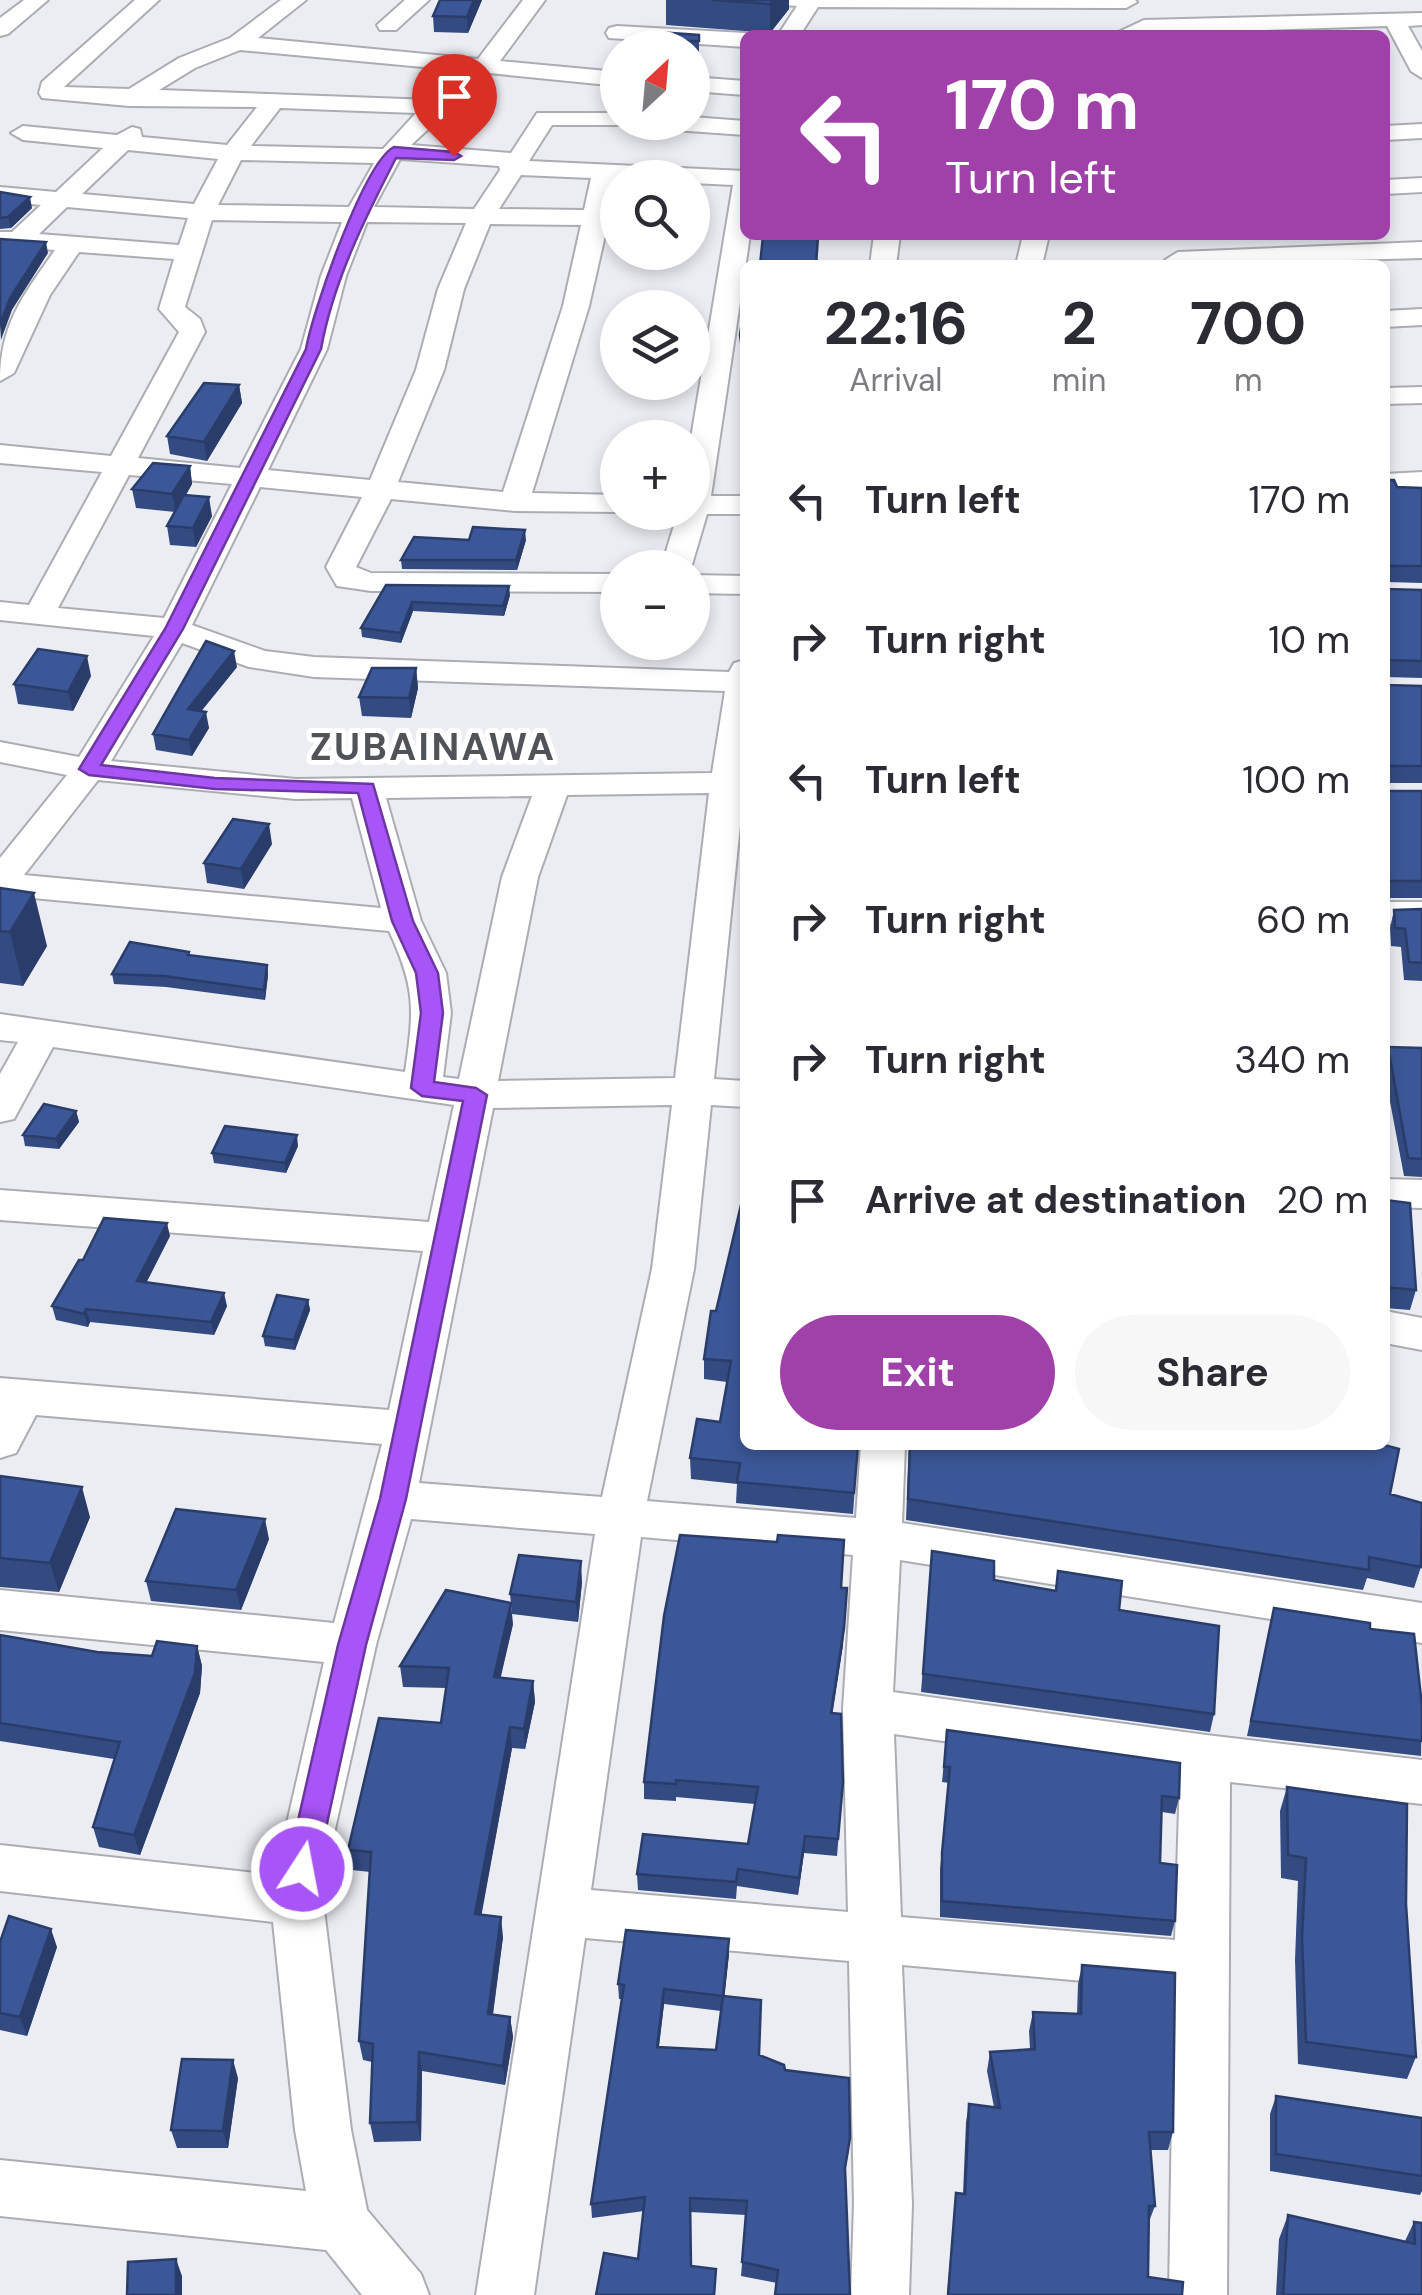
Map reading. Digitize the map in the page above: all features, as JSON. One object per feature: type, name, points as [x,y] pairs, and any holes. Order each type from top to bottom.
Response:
[{"type":"street","points":[[0,29],[37,0]]},
{"type":"street","points":[[148,0],[48,90],[54,95],[74,97],[435,107]]},
{"type":"street","points":[[130,98],[187,63],[238,44],[296,0]]},
{"type":"street","points":[[388,25],[418,0]]},
{"type":"street","points":[[0,883],[89,769],[174,629],[314,349],[319,318],[359,215],[392,154],[435,107],[482,67],[534,0]]},
{"type":"street","points":[[1343,0],[1359,22]]},
{"type":"street","points":[[790,30],[805,1],[933,12],[1125,1],[1134,30]]},
{"type":"street","points":[[1159,30],[1422,18]]},
{"type":"street","points":[[1394,20],[1417,71]]},
{"type":"street","points":[[591,77],[622,25],[740,39]]},
{"type":"street","points":[[238,44],[600,77]]},
{"type":"street","points":[[327,105],[363,58]]},
{"type":"street","points":[[710,85],[740,86]]},
{"type":"street","points":[[0,150],[74,97]]},
{"type":"street","points":[[9,239],[60,201],[174,100]]},
{"type":"street","points":[[0,645],[18,613],[122,466],[192,332],[191,324],[172,309],[202,212],[232,153],[272,104]]},
{"type":"street","points":[[600,120],[545,118],[480,218],[451,289],[430,370],[380,491],[341,567],[348,579],[600,584]]},
{"type":"street","points":[[710,126],[740,128]]},
{"type":"street","points":[[1390,133],[1422,131]]},
{"type":"street","points":[[24,132],[232,153],[392,154],[600,170]]},
{"type":"street","points":[[710,179],[740,182]]},
{"type":"street","points":[[1390,187],[1422,185]]},
{"type":"street","points":[[515,502],[576,306],[600,187]]},
{"type":"street","points":[[0,194],[202,212],[593,218]]},
{"type":"street","points":[[707,420],[740,214]]},
{"type":"street","points":[[9,239],[188,253]]},
{"type":"street","points":[[4,360],[37,295],[70,245]]},
{"type":"street","points":[[1177,253],[1422,250]]},
{"type":"street","points":[[0,293],[37,295]]},
{"type":"street","points":[[1390,319],[1422,317]]},
{"type":"street","points":[[1390,396],[1422,395]]},
{"type":"street","points":[[0,454],[380,491],[515,502],[600,504]]},
{"type":"street","points":[[1390,483],[1422,481]]},
{"type":"street","points":[[710,505],[740,505]]},
{"type":"street","points":[[710,584],[740,585]]},
{"type":"street","points":[[18,613],[174,629],[260,660],[314,668],[740,682]]},
{"type":"street","points":[[505,2295],[621,1517],[673,1269],[740,707]]},
{"type":"street","points":[[0,752],[89,769],[215,784],[366,788],[728,783]]},
{"type":"street","points":[[400,2295],[341,2222],[323,2130],[297,1900],[307,1838],[352,1645],[393,1499],[520,877],[554,783]]},
{"type":"street","points":[[366,788],[403,921],[427,973],[432,1013],[422,1088]]},
{"type":"street","points":[[0,883],[403,921]]},
{"type":"street","points":[[1390,913],[1422,914]]},
{"type":"street","points":[[0,1027],[476,1095],[740,1094]]},
{"type":"street","points":[[0,1108],[42,1033]]},
{"type":"street","points":[[1390,1193],[1422,1194]]},
{"type":"street","points":[[0,1205],[446,1238]]},
{"type":"street","points":[[1390,1327],[1422,1334]]},
{"type":"street","points":[[0,1442],[11,1396],[407,1429]]},
{"type":"street","points":[[880,2295],[883,2204],[868,1708],[883,1450]]},
{"type":"street","points":[[393,1499],[878,1538],[1422,1624]]},
{"type":"street","points":[[0,1610],[352,1645]]},
{"type":"street","points":[[868,1708],[1206,1757],[1422,1782]]},
{"type":"street","points":[[1198,2295],[1203,1967],[1200,1885],[1206,1757]]},
{"type":"street","points":[[0,1868],[297,1900]]},
{"type":"street","points":[[564,1912],[877,1942],[1203,1967]]},
{"type":"street","points":[[0,2188],[341,2222]]},
{"type":"building","points":[[440,0],[474,0],[467,17],[433,16]]},
{"type":"building","points":[[712,0],[774,0],[770,4]]},
{"type":"building","points":[[0,192],[30,197],[8,217],[0,218]]},
{"type":"building","points":[[0,239],[46,242],[10,298],[0,325]]},
{"type":"building","points":[[763,240],[818,240],[816,260],[761,260]]},
{"type":"building","points":[[204,383],[239,385],[204,442],[167,436]]},
{"type":"building","points":[[153,463],[190,466],[172,494],[132,489]]},
{"type":"building","points":[[1390,480],[1397,487],[1422,488],[1422,566],[1390,566]]},
{"type":"building","points":[[184,495],[209,497],[193,528],[167,526]]},
{"type":"building","points":[[473,527],[525,530],[516,560],[401,560],[414,537],[469,540]]},
{"type":"building","points":[[386,585],[509,586],[503,606],[412,602],[400,633],[361,628]]},
{"type":"building","points":[[1390,589],[1422,590],[1422,661],[1390,660]]},
{"type":"building","points":[[206,641],[234,651],[188,709],[206,712],[189,740],[153,734]]},
{"type":"building","points":[[38,649],[87,656],[68,692],[14,684]]},
{"type":"building","points":[[372,668],[416,668],[409,698],[359,697]]},
{"type":"building","points":[[1390,685],[1422,686],[1422,766],[1390,766]]},
{"type":"building","points":[[1390,791],[1422,791],[1422,881],[1390,881]]},
{"type":"building","points":[[233,819],[269,824],[241,869],[204,863]]},
{"type":"building","points":[[0,888],[34,893],[10,932],[0,931]]},
{"type":"building","points":[[1422,909],[1422,963],[1409,962],[1405,929],[1395,928],[1394,910]]},
{"type":"building","points":[[130,942],[189,952],[188,955],[267,965],[264,990],[164,976],[112,974]]},
{"type":"building","points":[[1390,1047],[1422,1048],[1422,1159],[1408,1158]]},
{"type":"building","points":[[44,1104],[76,1111],[56,1139],[23,1135]]},
{"type":"building","points":[[225,1126],[297,1135],[285,1163],[212,1153]]},
{"type":"building","points":[[1390,1201],[1410,1203],[1416,1290],[1390,1287]]},
{"type":"building","points":[[740,1209],[740,1450],[858,1450],[854,1493],[737,1482],[740,1463],[690,1458],[697,1419],[720,1422],[731,1361],[704,1359],[711,1311],[716,1311]]},
{"type":"building","points":[[104,1218],[167,1223],[137,1281],[224,1293],[211,1322],[86,1309],[84,1314],[52,1306],[79,1260],[83,1260]]},
{"type":"building","points":[[277,1295],[308,1300],[294,1340],[263,1336]]},
{"type":"building","points":[[1390,1447],[1399,1449],[1390,1494],[1422,1503],[1421,1567],[1369,1557],[1369,1570],[908,1499],[910,1450],[1390,1450]]},
{"type":"building","points":[[0,1476],[82,1487],[50,1563],[0,1558]]},
{"type":"building","points":[[176,1509],[265,1519],[236,1590],[146,1581]]},
{"type":"building","points":[[680,1535],[777,1542],[778,1535],[844,1540],[844,1628],[831,1713],[841,1714],[843,1782],[838,1839],[805,1836],[799,1878],[738,1869],[736,1882],[637,1874],[643,1834],[748,1844],[758,1787],[676,1780],[676,1784],[644,1782],[664,1616]]},
{"type":"building","points":[[932,1551],[994,1561],[994,1580],[1056,1591],[1058,1571],[1122,1581],[1119,1610],[1219,1626],[1214,1714],[923,1674]]},
{"type":"building","points":[[519,1555],[581,1561],[576,1602],[510,1594]]},
{"type":"building","points":[[446,1590],[511,1603],[494,1677],[533,1681],[524,1729],[510,1727],[475,1914],[501,1917],[488,2014],[510,2017],[503,2066],[419,2052],[417,2122],[370,2123],[373,2044],[359,2041],[371,1852],[348,1850],[379,1718],[441,1723],[449,1668],[400,1666]]},
{"type":"building","points":[[1274,1608],[1370,1623],[1370,1629],[1414,1634],[1422,1741],[1251,1721]]},
{"type":"building","points":[[0,1635],[97,1652],[152,1656],[157,1641],[197,1646],[195,1673],[134,1835],[93,1827],[120,1742],[0,1723]]},
{"type":"building","points":[[947,1730],[1180,1763],[1179,1798],[1162,1796],[1160,1863],[1177,1865],[1175,1921],[942,1901],[950,1767],[944,1767]]},
{"type":"building","points":[[1287,1787],[1407,1804],[1406,1904],[1416,2057],[1306,2042],[1302,1937],[1306,1858],[1288,1855]]},
{"type":"building","points":[[9,1916],[51,1929],[20,2017],[0,2013],[0,1942]]},
{"type":"building","points":[[626,1930],[729,1939],[723,1996],[761,2000],[759,2055],[784,2065],[785,2070],[849,2078],[850,2138],[845,2168],[850,2295],[775,2295],[778,2270],[742,2262],[747,2201],[690,2198],[691,2266],[716,2269],[714,2295],[596,2295],[604,2253],[638,2259],[645,2197],[591,2204],[624,1985],[618,1984]],"holes":[[[664,1989],[723,1996],[716,2050],[657,2047]]]},
{"type":"building","points":[[1082,1965],[1175,1973],[1173,2132],[1149,2132],[1155,2206],[1149,2206],[1148,2277],[1183,2282],[1182,2295],[948,2295],[956,2193],[965,2194],[969,2104],[1000,2108],[990,2052],[1035,2049],[1033,2012],[1081,2014]]},
{"type":"building","points":[[182,2059],[233,2060],[223,2131],[171,2130]]},
{"type":"building","points":[[1276,2096],[1422,2118],[1422,2176],[1276,2154]]},
{"type":"building","points":[[1288,2215],[1415,2244],[1414,2222],[1422,2223],[1422,2295],[1283,2295]]},
{"type":"building","points":[[176,2259],[176,2295],[127,2295],[128,2262]]},
{"type":"district","name":"ZUBAINAWA","points":[[433,747]]},
{"type":"route","points":[[302,1869],[352,1645],[393,1499],[476,1095],[422,1088],[432,1013],[427,973],[403,921],[366,788],[215,784],[89,769],[174,629],[314,349],[319,318],[359,215],[390,156],[394,152],[454,156]]}]
